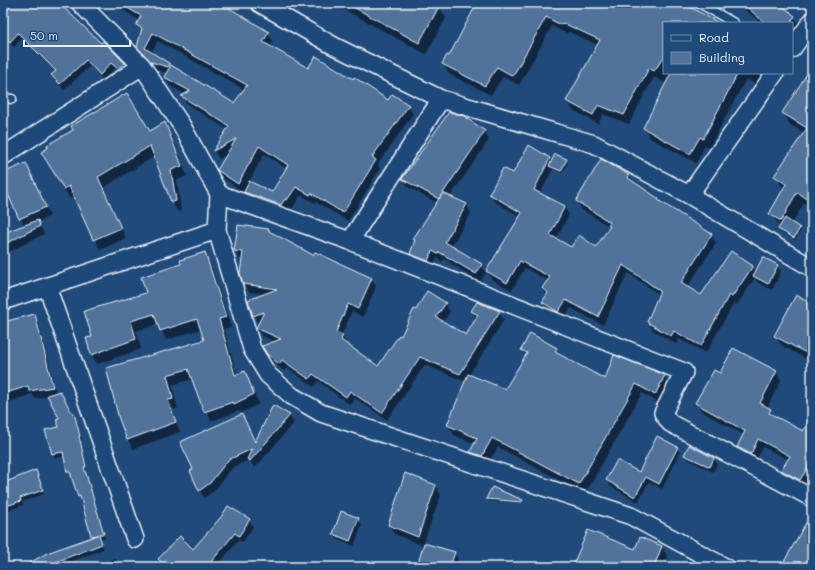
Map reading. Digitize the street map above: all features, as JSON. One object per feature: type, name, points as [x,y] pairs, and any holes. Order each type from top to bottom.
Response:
[{"type":"street","points":[[80,3],[142,66],[182,126],[220,194],[217,230],[252,349],[268,375],[292,396],[321,413],[631,516],[725,567]]},
{"type":"street","points":[[259,3],[334,46],[441,99],[594,144],[689,195],[812,268]]},
{"type":"street","points":[[793,48],[812,21]]},
{"type":"street","points":[[3,156],[142,66]]},
{"type":"street","points":[[689,195],[774,74]]},
{"type":"street","points":[[350,241],[441,99]]},
{"type":"street","points":[[220,194],[350,241],[684,372],[663,413],[670,423],[812,498]]},
{"type":"street","points":[[3,301],[217,230]]},
{"type":"street","points":[[47,286],[135,539]]},
{"type":"lane","points":[[699,3],[732,22]]},
{"type":"lane","points":[[3,98],[12,99]]},
{"type":"building","points":[[3,3],[59,3],[101,43],[103,41],[125,63],[118,69],[111,63],[100,75],[86,60],[60,84],[51,75],[56,71],[18,33],[10,42],[3,35]]},
{"type":"building","points":[[119,3],[221,3],[269,32],[263,42],[308,68],[316,56],[353,79],[354,77],[388,100],[392,94],[409,105],[372,157],[376,160],[343,213],[311,193],[310,195],[296,187],[287,200],[285,199],[281,205],[244,192],[249,181],[272,192],[288,165],[259,146],[238,184],[217,170],[236,139],[213,151],[229,126],[181,96],[190,91],[164,77],[171,65],[234,103],[247,85],[153,33],[145,48],[170,64],[168,67],[151,62],[137,47],[142,28],[136,25],[141,16]]},
{"type":"building","points":[[346,3],[441,3],[419,43]]},
{"type":"building","points":[[477,3],[526,3],[535,8],[537,3],[683,3],[717,22],[663,22],[663,58],[654,71],[649,68],[624,115],[598,105],[593,115],[566,101],[600,40],[563,23],[561,25],[546,17],[513,76],[497,67],[485,86],[442,64],[447,55],[449,56]]},
{"type":"building","points":[[742,3],[779,3],[795,16],[791,22],[764,22]]},
{"type":"building","points":[[812,66],[812,202],[797,192],[781,221],[769,214],[786,184],[774,176],[807,128],[782,113]]},
{"type":"building","points":[[670,74],[737,74],[703,139],[700,137],[690,154],[643,128]]},
{"type":"building","points":[[127,93],[150,131],[165,122],[182,166],[171,170],[176,201],[171,202],[150,146],[98,177],[121,228],[93,240],[69,186],[64,189],[41,152],[48,148],[47,145],[73,130],[71,126]]},
{"type":"building","points":[[449,112],[464,116],[485,131],[443,193],[467,204],[445,242],[482,264],[476,274],[439,252],[438,254],[432,251],[428,261],[410,254],[415,240],[413,239],[439,199],[402,179]]},
{"type":"building","points":[[529,145],[550,158],[534,190],[565,206],[550,235],[571,247],[579,235],[596,247],[610,226],[608,225],[610,222],[576,201],[601,159],[629,175],[628,178],[659,199],[658,200],[712,234],[681,283],[701,295],[731,251],[753,266],[732,297],[729,295],[701,346],[674,331],[671,336],[647,322],[660,291],[623,265],[598,317],[566,300],[558,312],[542,302],[548,293],[542,288],[550,277],[520,261],[507,283],[486,271],[522,213],[489,194],[503,168],[513,173]]},
{"type":"building","points":[[555,154],[567,159],[561,171],[549,166]]},
{"type":"building","points":[[26,163],[46,207],[19,219],[3,183],[3,173]]},
{"type":"building","points":[[785,218],[800,228],[794,238],[778,229]]},
{"type":"building","points":[[38,220],[40,226],[3,245],[3,233]]},
{"type":"building","points":[[238,225],[269,229],[269,231],[313,255],[315,252],[372,278],[358,309],[348,304],[336,332],[343,335],[341,340],[378,366],[399,335],[401,336],[414,309],[416,310],[427,291],[446,303],[436,317],[466,335],[478,315],[471,311],[477,302],[500,311],[460,374],[420,357],[382,413],[350,391],[346,397],[313,374],[309,379],[282,360],[279,364],[267,354],[262,346],[281,339],[256,328],[264,312],[253,316],[248,300],[277,289],[243,284],[240,273],[243,252],[234,251]]},
{"type":"building","points":[[205,252],[226,317],[219,319],[235,375],[245,371],[254,394],[234,404],[233,402],[204,412],[188,369],[167,375],[173,399],[168,400],[176,422],[127,440],[119,419],[106,368],[204,340],[197,319],[160,331],[154,314],[131,321],[136,339],[91,355],[86,338],[92,337],[84,311],[146,293],[141,277],[181,264],[180,260]]},
{"type":"building","points":[[763,257],[778,265],[768,284],[753,276]]},
{"type":"building","points":[[796,295],[812,303],[812,356],[774,336]]},
{"type":"building","points":[[35,314],[53,387],[29,391],[28,386],[3,394],[3,322]]},
{"type":"building","points":[[530,333],[557,348],[555,352],[605,379],[614,355],[665,375],[655,395],[636,384],[579,484],[492,438],[482,456],[470,452],[477,438],[447,425],[468,374],[505,389],[527,353],[521,350]]},
{"type":"building","points":[[733,348],[777,371],[760,403],[771,409],[769,413],[803,431],[812,415],[812,461],[800,480],[781,470],[790,456],[758,439],[751,454],[737,447],[745,431],[695,403],[714,370],[720,373]]},
{"type":"building","points":[[60,391],[72,413],[74,413],[86,467],[84,467],[104,534],[99,534],[102,544],[43,567],[27,567],[26,565],[47,553],[98,535],[91,536],[80,496],[78,497],[70,472],[67,472],[63,452],[52,454],[45,430],[59,427],[56,419],[59,418],[47,395]]},
{"type":"building","points":[[273,405],[290,415],[250,461],[247,459],[252,449],[228,460],[210,483],[199,491],[190,471],[193,469],[180,442],[242,414],[255,442]]},
{"type":"building","points":[[657,436],[678,447],[659,484],[646,477],[635,497],[606,480],[617,460],[639,472]]},
{"type":"building","points":[[689,445],[714,458],[710,467],[684,455]]},
{"type":"building","points":[[36,470],[43,490],[20,498],[21,501],[3,507],[3,483]]},
{"type":"building","points":[[405,473],[436,485],[418,537],[388,525]]},
{"type":"building","points":[[492,487],[523,500],[522,502],[486,499]]},
{"type":"building","points":[[228,506],[250,519],[239,536],[235,533],[207,567],[167,567],[158,559],[180,536],[193,549],[221,517]]},
{"type":"building","points":[[341,511],[359,518],[350,541],[333,534]]},
{"type":"building","points":[[812,512],[812,567],[781,567]]},
{"type":"building","points":[[588,530],[635,549],[640,537],[662,546],[654,567],[572,567]]},
{"type":"building","points":[[424,543],[455,552],[450,567],[417,567]]}]
